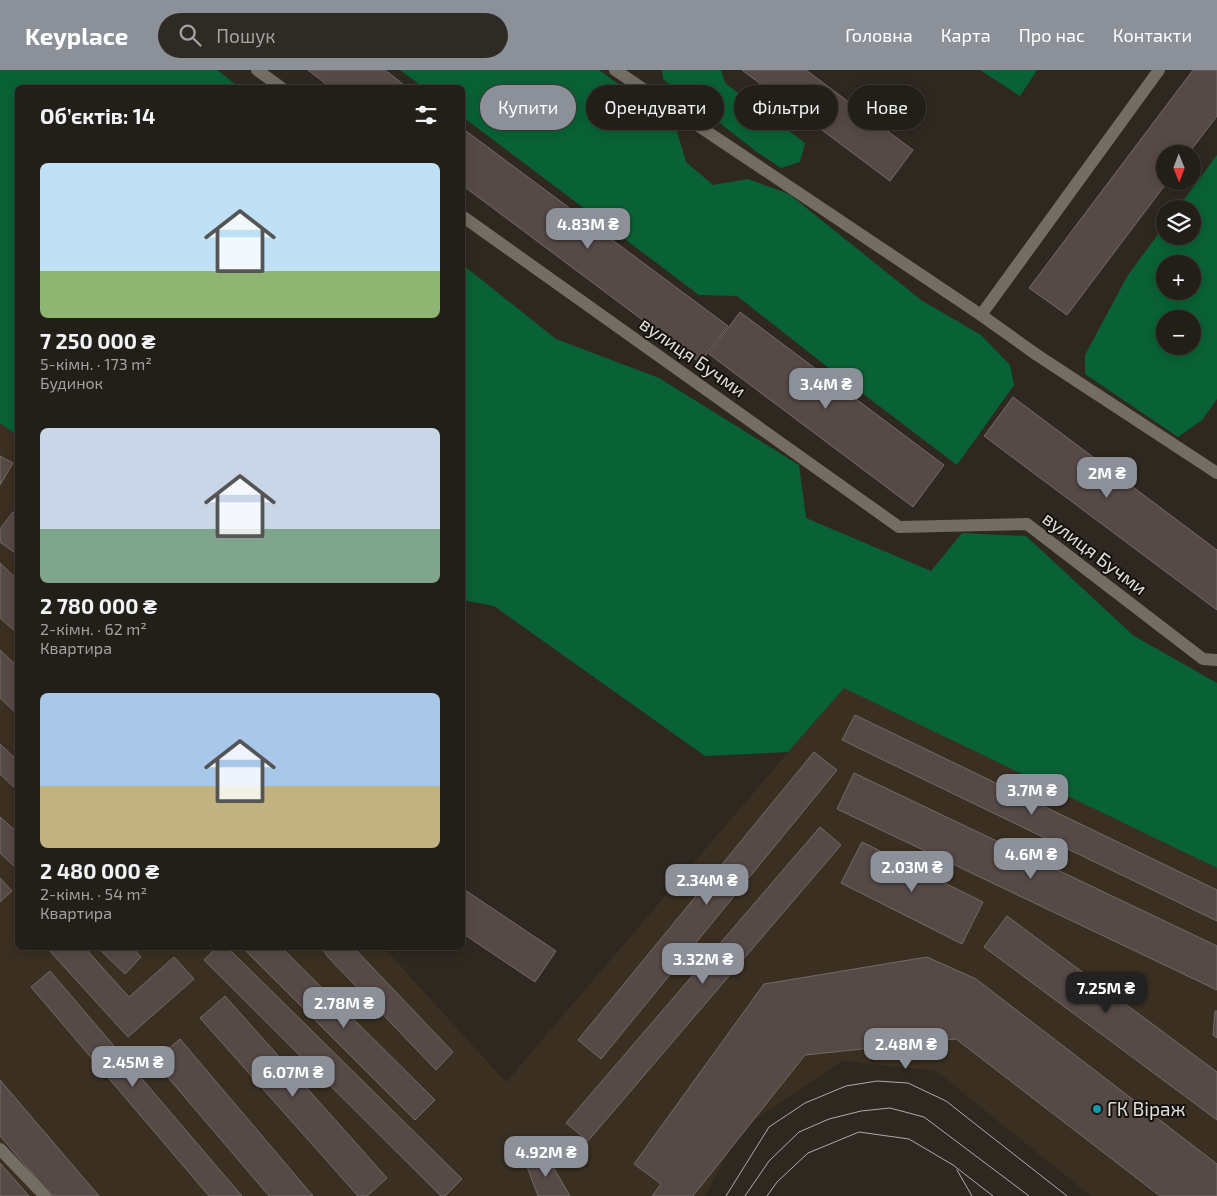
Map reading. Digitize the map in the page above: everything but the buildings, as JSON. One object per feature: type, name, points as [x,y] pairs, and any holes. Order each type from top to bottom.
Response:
[{"type":"street","points":[[257,70],[278,85]]},
{"type":"street","points":[[615,70],[981,315],[1037,355],[1217,473]]},
{"type":"street","points":[[981,315],[1159,70]]},
{"type":"street","name":"вулиця Бучми","points":[[465,218],[900,527],[1027,524],[1203,660],[1217,660]]},
{"type":"street","points":[[0,1149],[45,1196]]},
{"type":"shaded area","points":[[0,423],[15,433],[15,950],[386,950],[506,1082],[844,687],[1217,868],[1217,1196],[1091,1196],[936,1071],[843,1061],[742,1128],[705,1196],[0,1196]]},
{"type":"green space","points":[[0,70],[217,70],[236,85],[15,85],[15,434],[0,423]]},
{"type":"green space","points":[[400,70],[599,70],[620,85],[586,85],[586,130],[676,130],[686,162],[713,185],[748,179],[789,194],[921,300],[981,335],[1010,365],[1014,385],[957,465],[737,296],[699,295],[480,130],[576,130],[576,85],[480,85],[480,130],[465,119],[465,85],[420,85]]},
{"type":"green space","points":[[662,70],[721,70],[725,83],[734,90],[734,130],[788,130],[805,143],[800,162],[781,168],[724,126],[724,85],[671,85],[663,79]]},
{"type":"green space","points":[[980,70],[1037,70],[1020,96]]},
{"type":"green space","points":[[1217,155],[1217,399],[1202,420],[1178,437],[1085,374],[1085,355],[1128,275],[1156,237],[1156,245],[1201,245],[1201,200],[1184,200],[1191,190],[1201,190],[1201,177]]},
{"type":"green space","points":[[465,267],[556,339],[659,378],[799,465],[806,518],[931,571],[962,533],[1026,536],[1134,636],[1217,683],[1217,868],[844,688],[788,752],[705,756],[494,606],[465,600]]},
{"type":"tram line","points":[[726,1196],[769,1127],[805,1103],[846,1086],[877,1081],[908,1083],[946,1101],[1067,1196]]},
{"type":"tram line","points":[[745,1196],[769,1161],[799,1132],[829,1119],[861,1111],[890,1108],[924,1117],[1029,1196]]},
{"type":"tram line","points":[[767,1196],[777,1182],[808,1153],[859,1132],[909,1139],[953,1165],[993,1196]]},
{"type":"tram line","points":[[957,1170],[972,1196]]},
{"type":"place","name":"ГК Віраж","points":[[1097,1109]]}]
